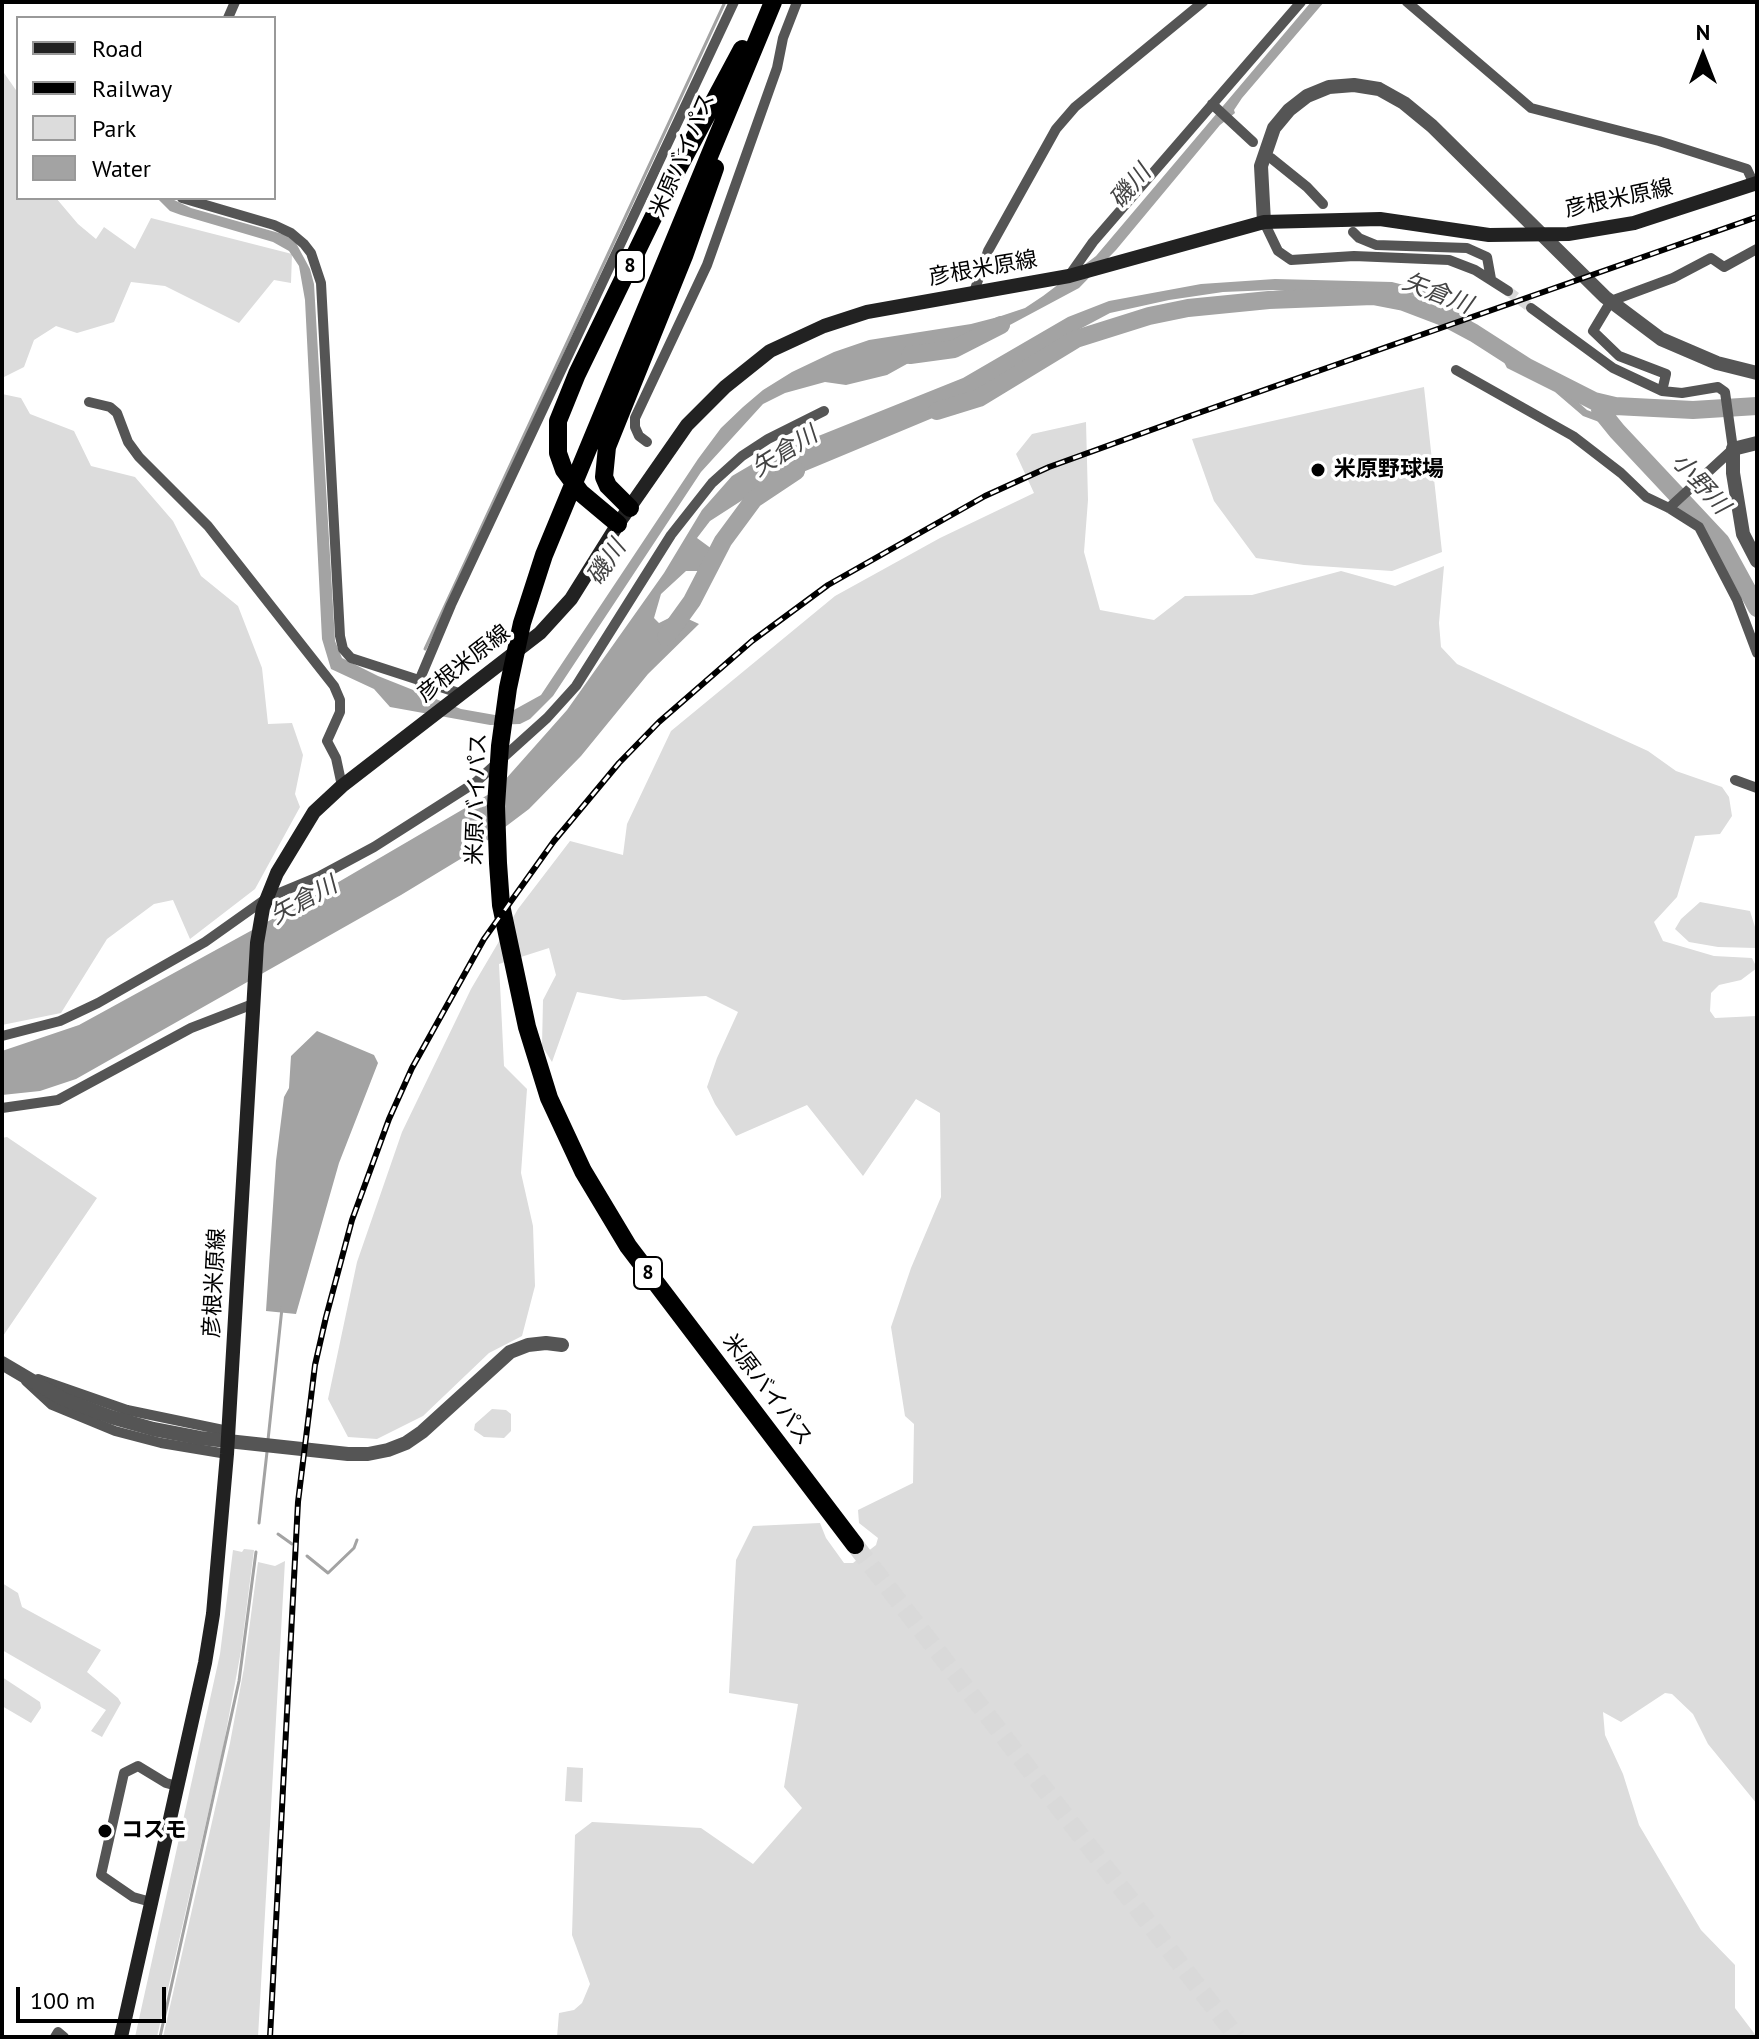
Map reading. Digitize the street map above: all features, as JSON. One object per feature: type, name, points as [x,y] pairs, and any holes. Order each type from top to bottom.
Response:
[{"type":"highway","name":"米原バイパス","points":[[771,2],[544,555],[522,623],[500,746],[496,806],[501,905],[511,964],[527,1027],[549,1098],[583,1171],[628,1246],[855,1545]]},
{"type":"highway","name":"8","points":[[618,524],[581,493],[564,470],[557,445],[558,421],[577,374],[667,189],[771,2]]},
{"type":"highway","name":"8","points":[[630,508],[608,486],[604,477],[607,447],[690,242],[746,66]]},
{"type":"main road","name":"彦根米原線","points":[[121,2037],[213,1614],[227,1454],[257,943],[265,903],[277,873],[314,812],[342,786],[540,633],[571,599],[618,524],[687,425],[725,387],[770,351],[824,326],[867,312],[1069,276],[1264,222],[1380,219],[1489,235],[1568,234],[1634,223],[1755,184]]},
{"type":"street","points":[[419,681],[451,605],[734,2]]},
{"type":"street","points":[[647,442],[639,436],[635,418],[707,265],[777,68],[783,38],[797,2]]},
{"type":"street","points":[[974,292],[988,251],[1056,129],[1075,107],[1203,2]]},
{"type":"street","points":[[1069,276],[1093,242],[1214,107],[1301,2]]},
{"type":"street","points":[[1407,2],[1531,108],[1659,141],[1747,169],[1755,184]]},
{"type":"street","points":[[1508,291],[1491,279],[1449,260],[1354,256],[1291,260],[1278,251],[1264,222],[1261,166],[1274,128],[1289,110],[1307,96],[1329,87],[1354,85],[1379,89],[1404,103],[1432,126],[1608,299],[1661,339],[1717,363],[1757,373]]},
{"type":"street","points":[[1214,107],[1253,142]]},
{"type":"street","points":[[1271,158],[1323,204]]},
{"type":"street","points":[[189,200],[274,225],[297,238],[311,253],[321,283],[343,649],[351,658],[458,697]]},
{"type":"street","points":[[1353,232],[1376,245],[1467,248],[1487,257],[1491,279]]},
{"type":"street","points":[[1662,391],[1666,374],[1619,356],[1593,331],[1608,299],[1673,278],[1711,258],[1724,267],[1757,249]]},
{"type":"street","points":[[1531,308],[1613,368],[1662,391],[1682,393],[1718,387],[1725,392],[1743,534],[1757,561]]},
{"type":"street","points":[[1456,370],[1573,436],[1646,497],[1699,527],[1737,600],[1757,653]]},
{"type":"street","points":[[89,402],[110,407],[117,413],[128,442],[139,457],[208,526],[334,686],[340,700],[340,712],[327,741],[336,758],[342,786]]},
{"type":"street","points":[[2,1036],[60,1021],[98,1003],[205,942],[265,903],[374,847],[476,782],[547,718],[576,686],[671,535],[712,483],[742,456],[768,439],[824,411]]},
{"type":"street","points":[[1669,508],[1732,442]]},
{"type":"street","points":[[1732,442],[1757,443]]},
{"type":"street","points":[[1735,780],[1757,788]]},
{"type":"street","points":[[2,1108],[58,1100],[253,998]]},
{"type":"street","points":[[2,1363],[63,1399],[132,1424],[200,1438],[348,1454],[388,1450],[406,1443],[510,1352],[528,1345],[562,1345]]},
{"type":"street","points":[[17,1373],[127,1410],[228,1431]]},
{"type":"street","points":[[17,1373],[52,1405],[91,1422],[132,1436],[227,1454]]},
{"type":"street","points":[[151,1902],[133,1897],[101,1875],[120,1788],[124,1773],[138,1766],[177,1786]]},
{"type":"street","points":[[55,2037],[58,2032],[64,2037]]},
{"type":"green space","points":[[2,70],[16,90],[16,200],[58,200],[96,239],[104,227],[135,249],[151,218],[292,254],[291,283],[274,280],[239,323],[165,286],[131,282],[114,322],[77,333],[56,326],[34,340],[24,367],[2,378]]},
{"type":"green space","name":"米原野球場","points":[[1424,387],[1442,552],[1392,571],[1304,565],[1256,558],[1214,501],[1192,439]]},
{"type":"green space","points":[[2,394],[21,398],[30,414],[74,431],[91,466],[135,477],[173,521],[201,576],[238,606],[262,668],[268,724],[292,723],[303,755],[295,794],[300,807],[255,889],[190,939],[173,900],[154,904],[107,939],[61,1013],[2,1025]]},
{"type":"green space","points":[[1086,422],[1088,500],[1084,552],[1100,610],[1154,620],[1185,596],[1252,595],[1341,571],[1395,586],[1444,566],[1439,623],[1441,647],[1457,664],[1648,751],[1676,771],[1722,787],[1729,797],[1732,816],[1720,834],[1695,836],[1677,897],[1654,922],[1663,941],[1714,956],[1752,958],[1757,968],[1741,980],[1719,985],[1711,993],[1710,1011],[1715,1018],[1757,1016],[1757,1804],[1708,1744],[1693,1714],[1672,1694],[1665,1693],[1621,1722],[1603,1712],[1605,1735],[1623,1774],[1639,1825],[1701,1930],[1735,1965],[1735,2008],[1757,2037],[557,2037],[559,2013],[574,2010],[582,2003],[590,1984],[572,1935],[575,1835],[592,1822],[701,1828],[753,1864],[802,1808],[784,1787],[798,1704],[729,1693],[736,1560],[753,1526],[820,1523],[826,1538],[844,1563],[853,1563],[876,1545],[878,1538],[859,1523],[858,1510],[913,1483],[914,1424],[905,1416],[891,1327],[911,1268],[941,1197],[940,1113],[916,1099],[863,1176],[807,1105],[736,1136],[707,1087],[738,1012],[706,996],[623,1000],[577,992],[552,1062],[542,1046],[543,1000],[556,975],[549,948],[499,964],[504,1066],[527,1089],[521,1173],[533,1226],[535,1286],[522,1336],[489,1353],[423,1416],[377,1439],[348,1437],[328,1399],[357,1262],[402,1132],[471,989],[518,909],[570,841],[623,855],[627,824],[671,731],[835,596],[940,538],[1034,493],[1016,454],[1032,434]]},
{"type":"green space","points":[[1700,902],[1750,911],[1756,948],[1689,942],[1675,929]]},
{"type":"green space","points":[[7,1137],[97,1198],[3,1336],[2,1138]]},
{"type":"green space","points":[[492,1409],[506,1410],[511,1414],[511,1431],[504,1438],[484,1437],[474,1430],[475,1424]]},
{"type":"green space","points":[[244,1549],[254,1550],[241,1651],[223,1748],[157,2037],[135,2037],[220,1654],[233,1550],[242,1552]]},
{"type":"green space","points":[[285,1561],[258,2037],[163,2037],[230,1743],[258,1562],[275,1566]]},
{"type":"green space","points":[[2,1583],[18,1593],[22,1607],[101,1650],[87,1672],[121,1703],[102,1737],[91,1731],[106,1710],[2,1650]]},
{"type":"green space","points":[[2,1677],[40,1702],[41,1708],[31,1723],[2,1706]]},
{"type":"green space","points":[[567,1767],[583,1768],[582,1802],[565,1801]]},
{"type":"water","points":[[1311,2],[1324,2],[1242,98],[1235,113],[1220,125],[1116,250],[1079,288],[1008,326],[923,355],[887,375],[846,385],[825,382],[785,393],[763,404],[701,472],[553,696],[530,719],[520,724],[490,725],[390,707],[374,689],[331,669],[322,639],[305,300],[299,266],[289,251],[273,242],[170,211],[159,200],[174,200],[191,208],[286,235],[296,243],[310,269],[314,284],[335,641],[342,658],[461,709],[495,715],[512,711],[541,695],[698,459],[721,428],[763,390],[834,352],[869,340],[971,324],[1025,308],[1096,256]]},
{"type":"water","points":[[1275,279],[1392,282],[1435,293],[1509,351],[1518,364],[1560,386],[1587,410],[1616,421],[1618,429],[1583,416],[1555,392],[1507,368],[1502,358],[1489,351],[1482,340],[1436,311],[1430,298],[1331,289],[1309,293],[1273,290],[1223,292],[1110,313],[1063,338],[988,390],[935,417],[755,492],[710,521],[697,538],[712,549],[718,566],[710,575],[686,571],[661,594],[654,618],[659,623],[671,617],[684,617],[699,624],[648,674],[581,756],[529,809],[472,852],[76,1079],[40,1091],[2,1095],[2,1051],[79,1025],[318,894],[496,790],[567,710],[664,573],[702,510],[732,476],[761,459],[963,378],[1068,317],[1109,301],[1201,284]]},
{"type":"water","points":[[317,1031],[374,1055],[378,1063],[339,1163],[296,1314],[266,1311],[276,1161],[284,1097],[289,1088],[291,1056]]},
{"type":"waterway","points":[[425,649],[725,2]]},
{"type":"waterway","name":"矢倉川","points":[[937,411],[979,398],[1076,339],[1149,316],[1188,308],[1269,300],[1373,296],[1404,302],[1446,318],[1527,367],[1594,401],[1615,406],[1693,410],[1757,406]]},
{"type":"waterway","name":"磯川","points":[[910,355],[954,349],[1001,325]]},
{"type":"waterway","name":"小野川","points":[[1600,410],[1721,542],[1757,608]]},
{"type":"waterway","name":"矢倉川","points":[[666,637],[692,601],[723,541],[754,499],[796,471]]},
{"type":"waterway","points":[[268,1440],[282,1308]]},
{"type":"waterway","points":[[259,1523],[267,1452]]},
{"type":"waterway","points":[[278,1534],[292,1544]]},
{"type":"waterway","points":[[307,1556],[328,1573],[354,1548],[357,1540]]},
{"type":"waterway","points":[[160,2037],[239,1681],[256,1552]]},
{"type":"tunnel","points":[[1508,291],[1531,308]]},
{"type":"tunnel","points":[[855,1545],[1237,2037]]},
{"type":"railway","points":[[270,2037],[298,1502],[315,1365],[326,1317],[352,1220],[389,1119],[412,1068],[484,939],[554,841],[619,763],[659,722],[752,641],[828,585],[985,496],[1049,467],[1187,417],[1757,217]]},
{"type":"place","name":"米原野球場","points":[[1318,470]]},
{"type":"place","name":"コスモ","points":[[105,1831]]}]
